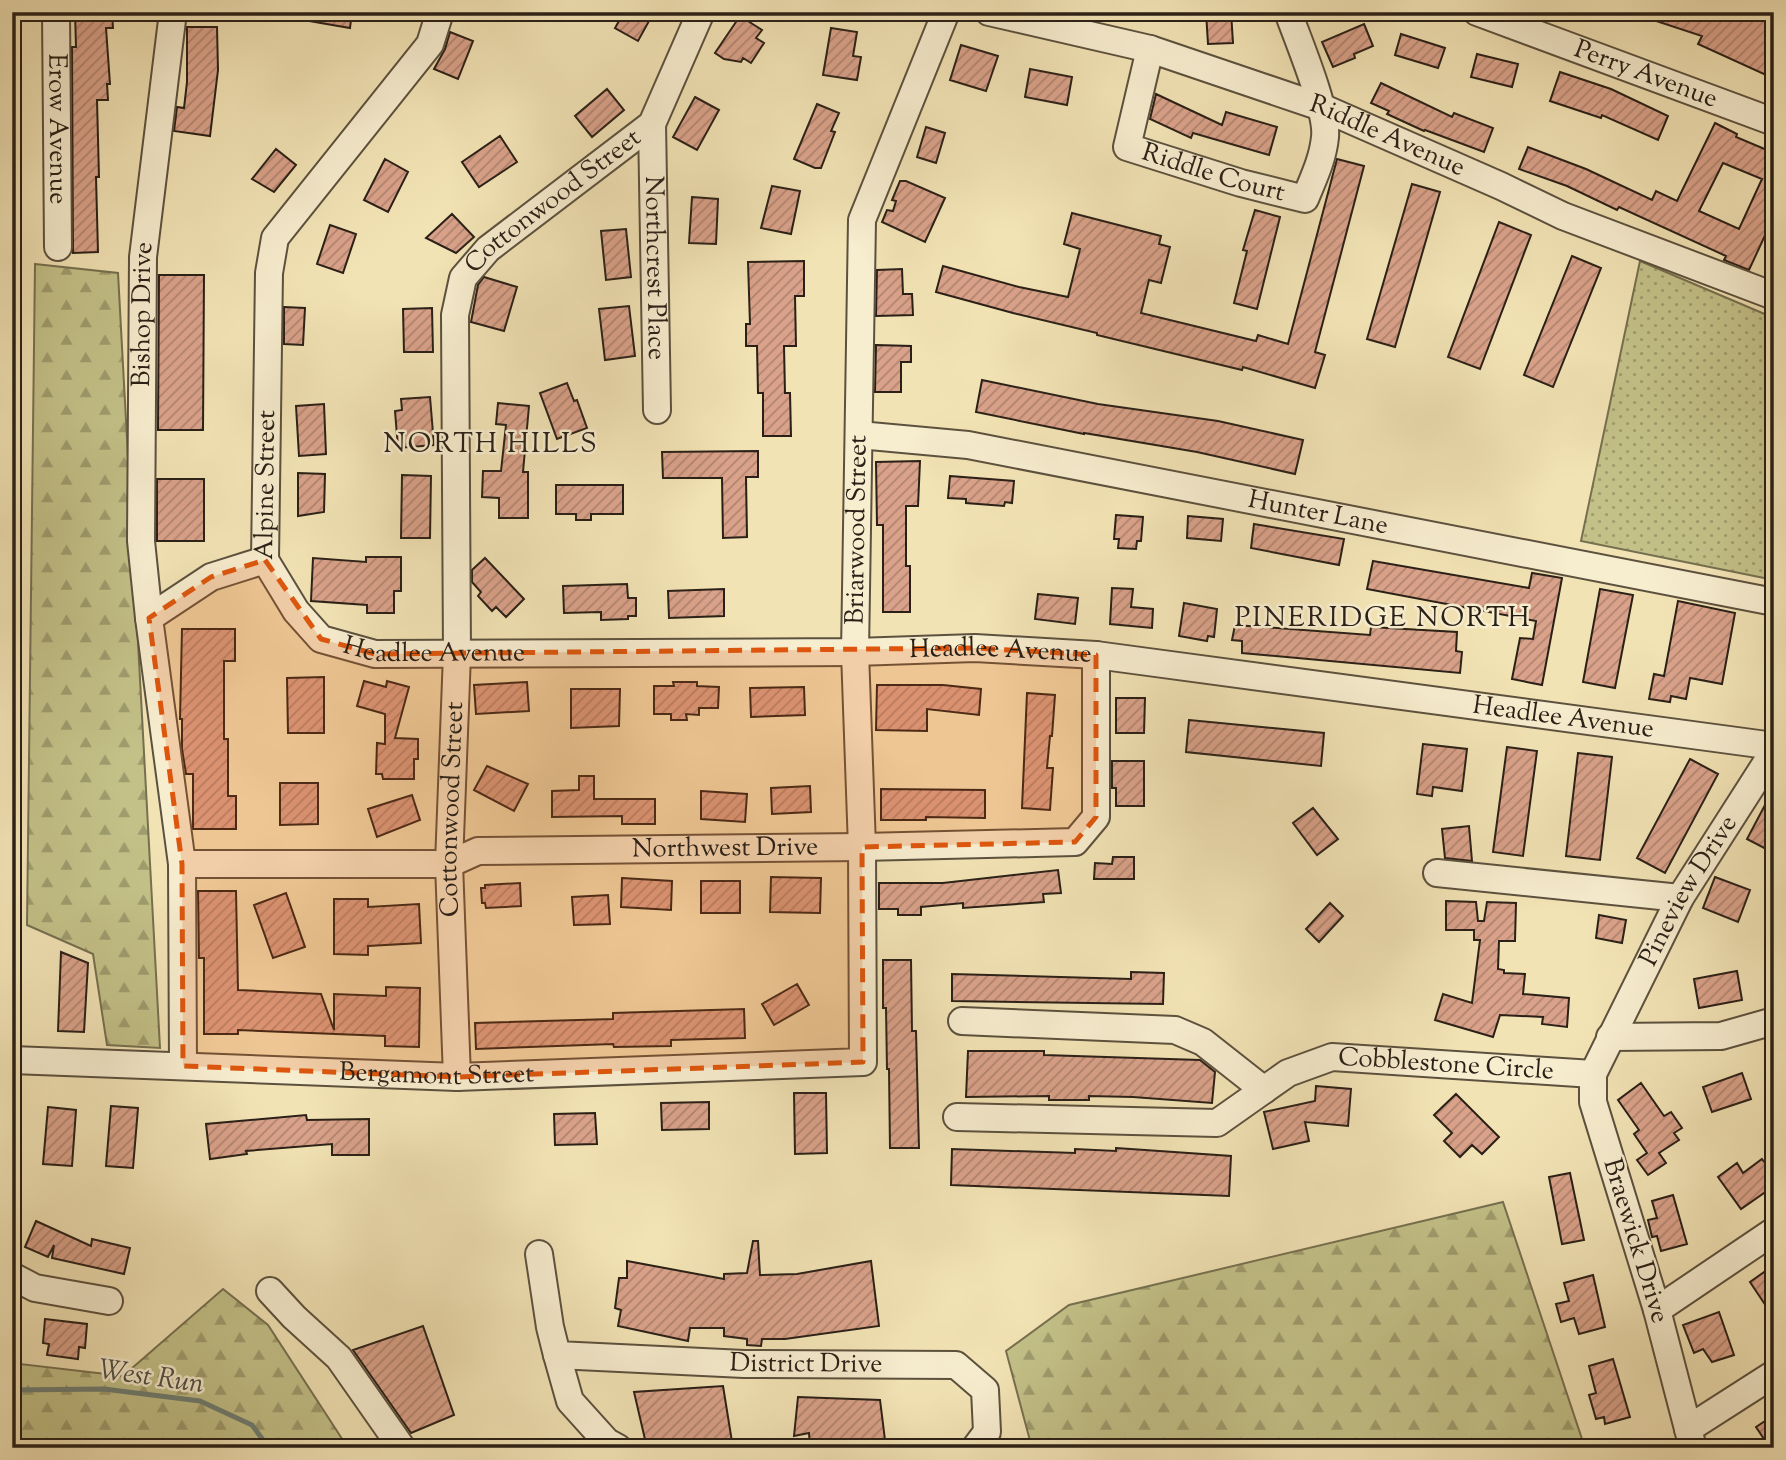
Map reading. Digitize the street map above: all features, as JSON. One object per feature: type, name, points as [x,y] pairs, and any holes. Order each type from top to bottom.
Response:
[{"type":"street","name":"Erow Avenue","points":[[56,12],[58,247]]},
{"type":"street","name":"Bishop Drive","points":[[149,618],[141,541],[144,257],[173,12]]},
{"type":"street","name":"Alpine Street","points":[[149,618],[211,577],[265,560],[269,273],[275,238],[430,44],[440,12]]},
{"type":"street","name":"Cottonwood Street","points":[[457,1077],[449,864],[457,654],[455,315],[463,278],[488,249],[652,124],[701,12]]},
{"type":"street","name":"Briarwood Street","points":[[863,1062],[862,847],[855,652],[862,220],[947,12]]},
{"type":"street","name":"Riddle Avenue","points":[[989,12],[1150,49],[1321,107],[1563,216],[1774,296]]},
{"type":"street","points":[[1288,12],[1321,107]]},
{"type":"street","name":"Perry Avenue","points":[[1477,12],[1774,122]]},
{"type":"street","name":"Riddle Court","points":[[1150,49],[1127,147],[1241,183],[1304,199],[1322,156],[1326,134],[1321,107]]},
{"type":"street","name":"Northcrest Place","points":[[652,124],[657,410]]},
{"type":"street","name":"Hunter Lane","points":[[859,435],[968,445],[1774,602]]},
{"type":"street","name":"Headlee Avenue","points":[[265,560],[296,611],[321,639],[375,654],[855,652],[975,648],[1096,655],[1774,748]]},
{"type":"street","points":[[149,618],[183,864],[183,1066]]},
{"type":"street","name":"Northwest Drive","points":[[183,864],[449,864],[478,851],[1075,842],[1096,817],[1096,655]]},
{"type":"street","name":"Pineview Drive","points":[[1610,1037],[1680,898],[1774,748]]},
{"type":"street","points":[[1437,873],[1680,898]]},
{"type":"street","points":[[962,1021],[1175,1030],[1203,1042],[1264,1090]]},
{"type":"street","points":[[1610,1037],[1721,1036],[1774,1021]]},
{"type":"street","name":"Braewick Drive","points":[[1610,1037],[1593,1074],[1593,1102],[1657,1310],[1690,1438]]},
{"type":"street","name":"Cobblestone Circle","points":[[957,1117],[1217,1123],[1288,1073],[1332,1057],[1593,1074]]},
{"type":"street","name":"Bergamont Street","points":[[12,1060],[457,1077],[863,1062]]},
{"type":"street","points":[[1657,1310],[1774,1231]]},
{"type":"street","points":[[539,1254],[550,1327],[570,1401],[607,1442],[618,1448]]},
{"type":"street","points":[[12,1276],[35,1288],[109,1301]]},
{"type":"street","points":[[270,1291],[339,1358],[402,1448]]},
{"type":"street","name":"District Drive","points":[[557,1355],[744,1364],[956,1365],[985,1390],[987,1432],[975,1448]]},
{"type":"street","points":[[1690,1438],[1774,1374]]},
{"type":"highlighted area","points":[[265,560],[321,639],[375,654],[975,648],[1096,655],[1096,817],[1075,842],[862,847],[863,1062],[457,1077],[183,1066],[182,864],[149,618],[211,577]]},
{"type":"green space","points":[[1640,261],[1774,318],[1774,580],[1581,541]]},
{"type":"green space","points":[[35,264],[118,273],[160,1048],[107,1045],[93,954],[27,925]]},
{"type":"green space","points":[[1503,1202],[1585,1448],[1032,1448],[1006,1351],[1069,1305]]},
{"type":"green space","points":[[223,1289],[268,1325],[348,1448],[12,1448],[12,1363],[123,1376]]},
{"type":"building","points":[[75,12],[112,12],[113,28],[106,28],[110,84],[107,84],[108,100],[97,100],[98,252],[73,253],[72,47],[76,47]]},
{"type":"building","points":[[304,12],[352,12],[350,28],[303,20]]},
{"type":"building","points":[[624,12],[654,12],[638,41],[615,28]]},
{"type":"building","points":[[1206,12],[1231,12],[1233,43],[1208,44]]},
{"type":"building","points":[[1638,12],[1774,12],[1774,59],[1766,75],[1698,44],[1702,36],[1638,15]]},
{"type":"building","points":[[740,16],[762,30],[756,38],[764,43],[751,63],[743,58],[741,62],[724,59],[715,53]]},
{"type":"building","points":[[1364,24],[1373,46],[1354,54],[1355,58],[1333,67],[1322,42]]},
{"type":"building","points":[[187,27],[217,27],[218,70],[210,136],[174,131],[177,107],[184,108]]},
{"type":"building","points":[[831,28],[857,32],[853,56],[861,57],[857,80],[823,75]]},
{"type":"building","points":[[450,32],[473,41],[458,79],[434,69],[445,49]]},
{"type":"building","points":[[1401,34],[1445,48],[1438,68],[1395,55]]},
{"type":"building","points":[[961,45],[998,56],[986,91],[950,80]]},
{"type":"building","points":[[1477,54],[1518,64],[1512,87],[1471,77]]},
{"type":"building","points":[[1030,69],[1072,77],[1067,105],[1025,97]]},
{"type":"building","points":[[1560,72],[1611,89],[1668,116],[1658,140],[1602,115],[1601,118],[1550,101]]},
{"type":"building","points":[[1381,83],[1452,117],[1454,113],[1493,128],[1484,152],[1424,131],[1387,114],[1389,111],[1371,103]]},
{"type":"building","points":[[607,89],[624,110],[592,137],[575,116]]},
{"type":"building","points":[[1156,94],[1222,125],[1226,112],[1277,127],[1269,155],[1193,133],[1191,138],[1150,119]]},
{"type":"building","points":[[695,97],[719,110],[697,150],[673,137]]},
{"type":"building","points":[[817,104],[839,113],[831,131],[835,132],[821,168],[794,159]]},
{"type":"building","points":[[1715,123],[1737,134],[1736,137],[1774,153],[1774,216],[1749,270],[1724,260],[1726,256],[1619,207],[1617,210],[1567,186],[1519,169],[1528,147],[1586,169],[1652,200],[1656,191],[1677,201]],"holes":[[[1723,163],[1762,179],[1739,229],[1699,211]]]},
{"type":"building","points":[[926,127],[945,133],[936,163],[917,157]]},
{"type":"building","points":[[500,136],[517,162],[479,187],[462,162]]},
{"type":"building","points":[[276,149],[296,165],[274,192],[252,179]]},
{"type":"building","points":[[385,159],[408,172],[388,212],[364,200]]},
{"type":"building","points":[[1337,159],[1364,166],[1315,352],[1325,355],[1315,388],[1243,367],[1242,370],[1097,335],[936,292],[943,266],[1068,297],[1080,249],[1064,244],[1072,213],[1161,236],[1159,244],[1170,247],[1161,283],[1149,280],[1141,313],[1256,341],[1258,335],[1288,344]]},
{"type":"building","points":[[900,181],[906,181],[945,198],[925,242],[882,222],[887,210],[893,211],[896,201],[892,200]]},
{"type":"building","points":[[1412,184],[1440,192],[1395,347],[1367,339]]},
{"type":"building","points":[[772,186],[800,191],[791,234],[761,228]]},
{"type":"building","points":[[692,197],[718,199],[716,244],[689,243]]},
{"type":"building","points":[[1255,210],[1280,217],[1257,309],[1234,303],[1247,251],[1243,250]]},
{"type":"building","points":[[452,214],[474,237],[456,253],[426,238]]},
{"type":"building","points":[[1499,222],[1531,235],[1480,369],[1448,357]]},
{"type":"building","points":[[330,225],[356,234],[343,273],[317,264]]},
{"type":"building","points":[[626,229],[631,277],[606,280],[601,231]]},
{"type":"building","points":[[1572,256],[1601,268],[1553,387],[1524,375]]},
{"type":"building","points":[[804,261],[804,296],[795,296],[796,346],[784,346],[785,393],[790,393],[791,436],[763,436],[763,393],[758,393],[757,346],[746,346],[746,324],[750,324],[748,262]]},
{"type":"building","points":[[902,269],[903,294],[912,294],[913,315],[876,316],[877,270]]},
{"type":"building","points":[[159,275],[204,275],[203,430],[158,430]]},
{"type":"building","points":[[484,277],[517,287],[504,331],[471,322],[478,285]]},
{"type":"building","points":[[629,306],[635,356],[605,360],[599,309]]},
{"type":"building","points":[[284,307],[305,308],[303,345],[284,344]]},
{"type":"building","points":[[432,308],[433,352],[404,352],[403,309]]},
{"type":"building","points":[[876,345],[911,346],[911,362],[901,362],[901,392],[875,392]]},
{"type":"building","points":[[982,380],[1098,404],[1218,421],[1303,440],[1295,474],[1197,452],[1084,434],[976,412]]},
{"type":"building","points":[[567,383],[574,401],[577,400],[587,428],[557,439],[540,393]]},
{"type":"building","points":[[430,397],[434,445],[398,448],[395,411],[402,410],[401,399]]},
{"type":"building","points":[[498,403],[529,406],[523,472],[528,472],[528,518],[499,518],[499,498],[482,497],[483,471],[501,471],[506,425],[496,424]]},
{"type":"building","points":[[324,404],[326,454],[299,456],[296,406]]},
{"type":"building","points":[[758,451],[758,477],[746,477],[747,537],[723,538],[722,478],[663,478],[662,452]]},
{"type":"building","points":[[920,461],[918,506],[906,506],[906,566],[910,566],[910,612],[883,612],[883,525],[877,525],[876,462]]},
{"type":"building","points":[[298,473],[325,474],[324,512],[298,516]]},
{"type":"building","points":[[402,475],[431,476],[430,538],[401,538]]},
{"type":"building","points":[[950,476],[1014,481],[1012,503],[1005,502],[1004,506],[966,503],[966,499],[948,498]]},
{"type":"building","points":[[157,479],[204,479],[204,541],[157,541]]},
{"type":"building","points":[[556,485],[623,485],[623,514],[591,514],[591,520],[576,520],[576,514],[556,514]]},
{"type":"building","points":[[1116,515],[1143,517],[1141,541],[1137,541],[1136,549],[1118,548],[1119,539],[1114,539]]},
{"type":"building","points":[[1188,516],[1223,519],[1221,541],[1187,538]]},
{"type":"building","points":[[1254,524],[1344,539],[1339,565],[1251,548]]},
{"type":"building","points":[[366,557],[401,557],[401,591],[394,591],[394,613],[367,613],[367,605],[311,601],[313,558],[366,562]]},
{"type":"building","points":[[485,558],[524,599],[506,617],[496,607],[492,611],[478,596],[481,592],[472,582],[472,570]]},
{"type":"building","points":[[1373,561],[1529,588],[1532,573],[1562,578],[1542,685],[1512,679],[1520,638],[1533,639],[1536,621],[1367,589]]},
{"type":"building","points":[[627,584],[628,598],[636,598],[636,616],[601,620],[601,612],[564,613],[563,586]]},
{"type":"building","points":[[1112,588],[1133,589],[1131,607],[1153,609],[1152,628],[1110,624]]},
{"type":"building","points":[[724,589],[724,616],[669,618],[668,591]]},
{"type":"building","points":[[1600,589],[1633,595],[1615,688],[1583,682]]},
{"type":"building","points":[[1038,594],[1078,598],[1075,624],[1035,619]]},
{"type":"building","points":[[1678,601],[1735,613],[1722,684],[1690,678],[1686,699],[1671,696],[1670,702],[1649,699],[1654,674],[1664,676]]},
{"type":"building","points":[[1184,603],[1217,609],[1214,637],[1208,636],[1207,641],[1179,636]]},
{"type":"building","points":[[1235,625],[1370,635],[1371,627],[1457,632],[1456,651],[1462,652],[1460,673],[1242,653],[1242,641],[1232,640]]},
{"type":"building","points":[[182,629],[235,629],[235,661],[224,661],[224,739],[228,739],[228,796],[236,796],[236,829],[193,829],[193,774],[186,774],[180,719]]},
{"type":"building","points":[[324,677],[324,733],[288,733],[287,678]]},
{"type":"building","points":[[364,681],[386,687],[387,681],[409,687],[395,738],[418,739],[414,779],[383,779],[382,774],[376,774],[377,743],[385,744],[385,714],[357,706]]},
{"type":"building","points":[[527,682],[529,711],[476,714],[474,685]]},
{"type":"building","points":[[673,682],[697,682],[697,686],[719,687],[718,708],[699,708],[699,715],[686,714],[687,720],[671,720],[671,714],[654,714],[654,686],[674,686]]},
{"type":"building","points":[[877,685],[943,685],[981,689],[979,715],[927,709],[927,731],[876,730]]},
{"type":"building","points":[[804,687],[805,715],[751,717],[750,688]]},
{"type":"building","points":[[571,689],[620,689],[619,726],[571,728]]},
{"type":"building","points":[[1027,693],[1055,695],[1047,768],[1053,768],[1050,810],[1022,808]]},
{"type":"building","points":[[1116,698],[1145,698],[1144,733],[1116,733]]},
{"type":"building","points":[[1189,720],[1324,733],[1321,766],[1186,752]]},
{"type":"building","points":[[1423,744],[1467,749],[1462,791],[1433,787],[1432,796],[1417,794]]},
{"type":"building","points":[[1507,747],[1537,751],[1523,856],[1493,852]]},
{"type":"building","points":[[1578,753],[1612,757],[1600,860],[1566,856]]},
{"type":"building","points":[[1690,759],[1718,774],[1665,873],[1637,858]]},
{"type":"building","points":[[1112,761],[1144,761],[1144,806],[1116,806],[1116,788],[1112,788]]},
{"type":"building","points":[[487,766],[528,784],[514,811],[474,790]]},
{"type":"building","points":[[579,776],[594,776],[594,799],[655,799],[655,824],[622,824],[622,816],[552,817],[552,791],[579,790]]},
{"type":"building","points":[[280,783],[318,783],[318,824],[280,825]]},
{"type":"building","points":[[810,786],[811,812],[772,814],[771,788]]},
{"type":"building","points":[[1774,788],[1774,853],[1747,839]]},
{"type":"building","points":[[881,789],[985,790],[985,818],[926,817],[926,820],[881,820]]},
{"type":"building","points":[[701,791],[747,794],[745,822],[701,819]]},
{"type":"building","points":[[412,795],[420,820],[377,837],[368,809]]},
{"type":"building","points":[[1313,808],[1338,839],[1317,855],[1293,823]]},
{"type":"building","points":[[1469,826],[1472,861],[1445,858],[1442,829]]},
{"type":"building","points":[[1113,857],[1134,857],[1134,879],[1094,879],[1095,863],[1112,864]]},
{"type":"building","points":[[1058,870],[1061,893],[1043,894],[1044,902],[963,908],[963,903],[921,907],[921,915],[898,915],[898,909],[879,909],[879,883],[943,883]]},
{"type":"building","points":[[771,877],[821,878],[820,913],[770,912]]},
{"type":"building","points":[[1715,877],[1750,890],[1738,922],[1703,908]]},
{"type":"building","points":[[622,878],[672,881],[671,910],[621,907]]},
{"type":"building","points":[[701,881],[740,881],[740,913],[701,913]]},
{"type":"building","points":[[520,883],[521,906],[486,908],[485,903],[482,903],[481,888],[485,888],[485,885]]},
{"type":"building","points":[[198,891],[236,891],[238,990],[321,994],[334,1030],[334,994],[386,996],[386,987],[420,988],[419,1047],[385,1046],[385,1036],[238,1030],[238,1034],[204,1034],[204,958],[199,958]]},
{"type":"building","points":[[286,893],[305,947],[273,958],[254,905]]},
{"type":"building","points":[[608,895],[610,924],[574,925],[572,897]]},
{"type":"building","points":[[334,899],[368,899],[368,907],[419,904],[421,943],[368,946],[368,955],[334,954]]},
{"type":"building","points":[[1446,901],[1476,902],[1478,921],[1484,921],[1487,902],[1516,903],[1515,941],[1499,941],[1498,969],[1504,970],[1504,973],[1525,974],[1523,994],[1569,998],[1567,1027],[1542,1024],[1543,1017],[1500,1015],[1493,1037],[1435,1020],[1443,994],[1472,1003],[1480,940],[1474,940],[1474,930],[1446,930]]},
{"type":"building","points":[[1330,903],[1343,916],[1319,942],[1306,929]]},
{"type":"building","points":[[1599,915],[1626,920],[1622,943],[1596,938]]},
{"type":"building","points":[[61,952],[88,963],[84,1032],[58,1031]]},
{"type":"building","points":[[883,960],[911,960],[919,1148],[890,1148]]},
{"type":"building","points":[[1737,971],[1742,1000],[1699,1008],[1694,979]]},
{"type":"building","points":[[1131,972],[1164,973],[1163,1004],[952,1001],[952,974],[1131,979]]},
{"type":"building","points":[[797,984],[809,1005],[774,1025],[762,1004]]},
{"type":"building","points":[[744,1009],[745,1038],[671,1040],[671,1046],[614,1047],[613,1044],[476,1049],[475,1023],[613,1019],[613,1013]]},
{"type":"building","points":[[968,1051],[1044,1051],[1044,1055],[1200,1060],[1215,1072],[1212,1103],[1133,1097],[1089,1096],[1089,1100],[1049,1100],[1049,1096],[966,1097]]},
{"type":"building","points":[[1742,1073],[1751,1099],[1712,1112],[1703,1087]]},
{"type":"building","points":[[1641,1083],[1664,1116],[1671,1112],[1682,1128],[1674,1133],[1679,1140],[1659,1153],[1666,1163],[1648,1175],[1637,1160],[1647,1153],[1634,1134],[1639,1130],[1618,1100]]},
{"type":"building","points":[[1316,1086],[1351,1089],[1348,1126],[1305,1122],[1309,1141],[1273,1149],[1264,1112],[1315,1101]]},
{"type":"building","points":[[794,1093],[826,1093],[827,1153],[795,1154]]},
{"type":"building","points":[[1456,1094],[1499,1137],[1482,1154],[1472,1145],[1460,1157],[1444,1141],[1452,1133],[1434,1115]]},
{"type":"building","points":[[709,1102],[709,1129],[662,1130],[661,1103]]},
{"type":"building","points":[[111,1106],[138,1108],[133,1168],[106,1166]]},
{"type":"building","points":[[48,1107],[76,1110],[72,1166],[43,1164]]},
{"type":"building","points":[[595,1113],[597,1144],[555,1145],[554,1114]]},
{"type":"building","points":[[306,1115],[307,1120],[369,1119],[369,1155],[332,1155],[332,1144],[246,1151],[247,1154],[210,1159],[206,1124]]},
{"type":"building","points":[[1116,1148],[1231,1156],[1229,1196],[951,1185],[952,1149],[1075,1153],[1075,1149],[1116,1151]]},
{"type":"building","points":[[1762,1159],[1774,1175],[1774,1186],[1741,1209],[1718,1177],[1737,1163],[1743,1173]]},
{"type":"building","points":[[1570,1173],[1584,1240],[1562,1244],[1549,1177]]},
{"type":"building","points":[[1673,1195],[1687,1244],[1661,1251],[1657,1236],[1652,1237],[1648,1220],[1657,1218],[1652,1201]]},
{"type":"building","points":[[36,1221],[91,1246],[92,1239],[130,1248],[124,1274],[52,1258],[54,1245],[48,1257],[25,1247]]},
{"type":"building","points":[[753,1241],[758,1241],[760,1275],[797,1274],[871,1261],[879,1326],[785,1339],[762,1339],[761,1346],[747,1345],[747,1339],[724,1336],[724,1328],[690,1328],[688,1341],[618,1326],[621,1310],[615,1308],[619,1278],[627,1278],[627,1261],[724,1279],[724,1274],[747,1273]]},
{"type":"building","points":[[1774,1265],[1774,1318],[1750,1282]]},
{"type":"building","points":[[1593,1275],[1605,1327],[1579,1334],[1574,1318],[1561,1322],[1556,1304],[1569,1301],[1564,1283]]},
{"type":"building","points":[[1719,1312],[1734,1355],[1712,1362],[1703,1349],[1694,1353],[1683,1325]]},
{"type":"building","points":[[45,1319],[87,1324],[85,1348],[79,1347],[78,1359],[47,1355],[49,1344],[43,1343]]},
{"type":"building","points":[[423,1326],[454,1415],[411,1433],[353,1350]]},
{"type":"building","points":[[1613,1359],[1630,1417],[1605,1424],[1604,1417],[1596,1419],[1589,1395],[1596,1393],[1589,1366]]},
{"type":"building","points":[[723,1386],[733,1448],[647,1448],[634,1392]]},
{"type":"building","points":[[798,1397],[880,1400],[886,1448],[810,1448],[809,1433],[794,1436]]},
{"type":"building","points":[[1774,1415],[1774,1448],[1770,1448],[1756,1427]]},
{"type":"waterway","name":"West Run","points":[[12,1390],[104,1389],[200,1401],[252,1425],[269,1448]]},
{"type":"district","name":"NORTH HILLS","points":[[491,445]]},
{"type":"district","name":"PINERIDGE NORTH","points":[[1383,619]]}]
